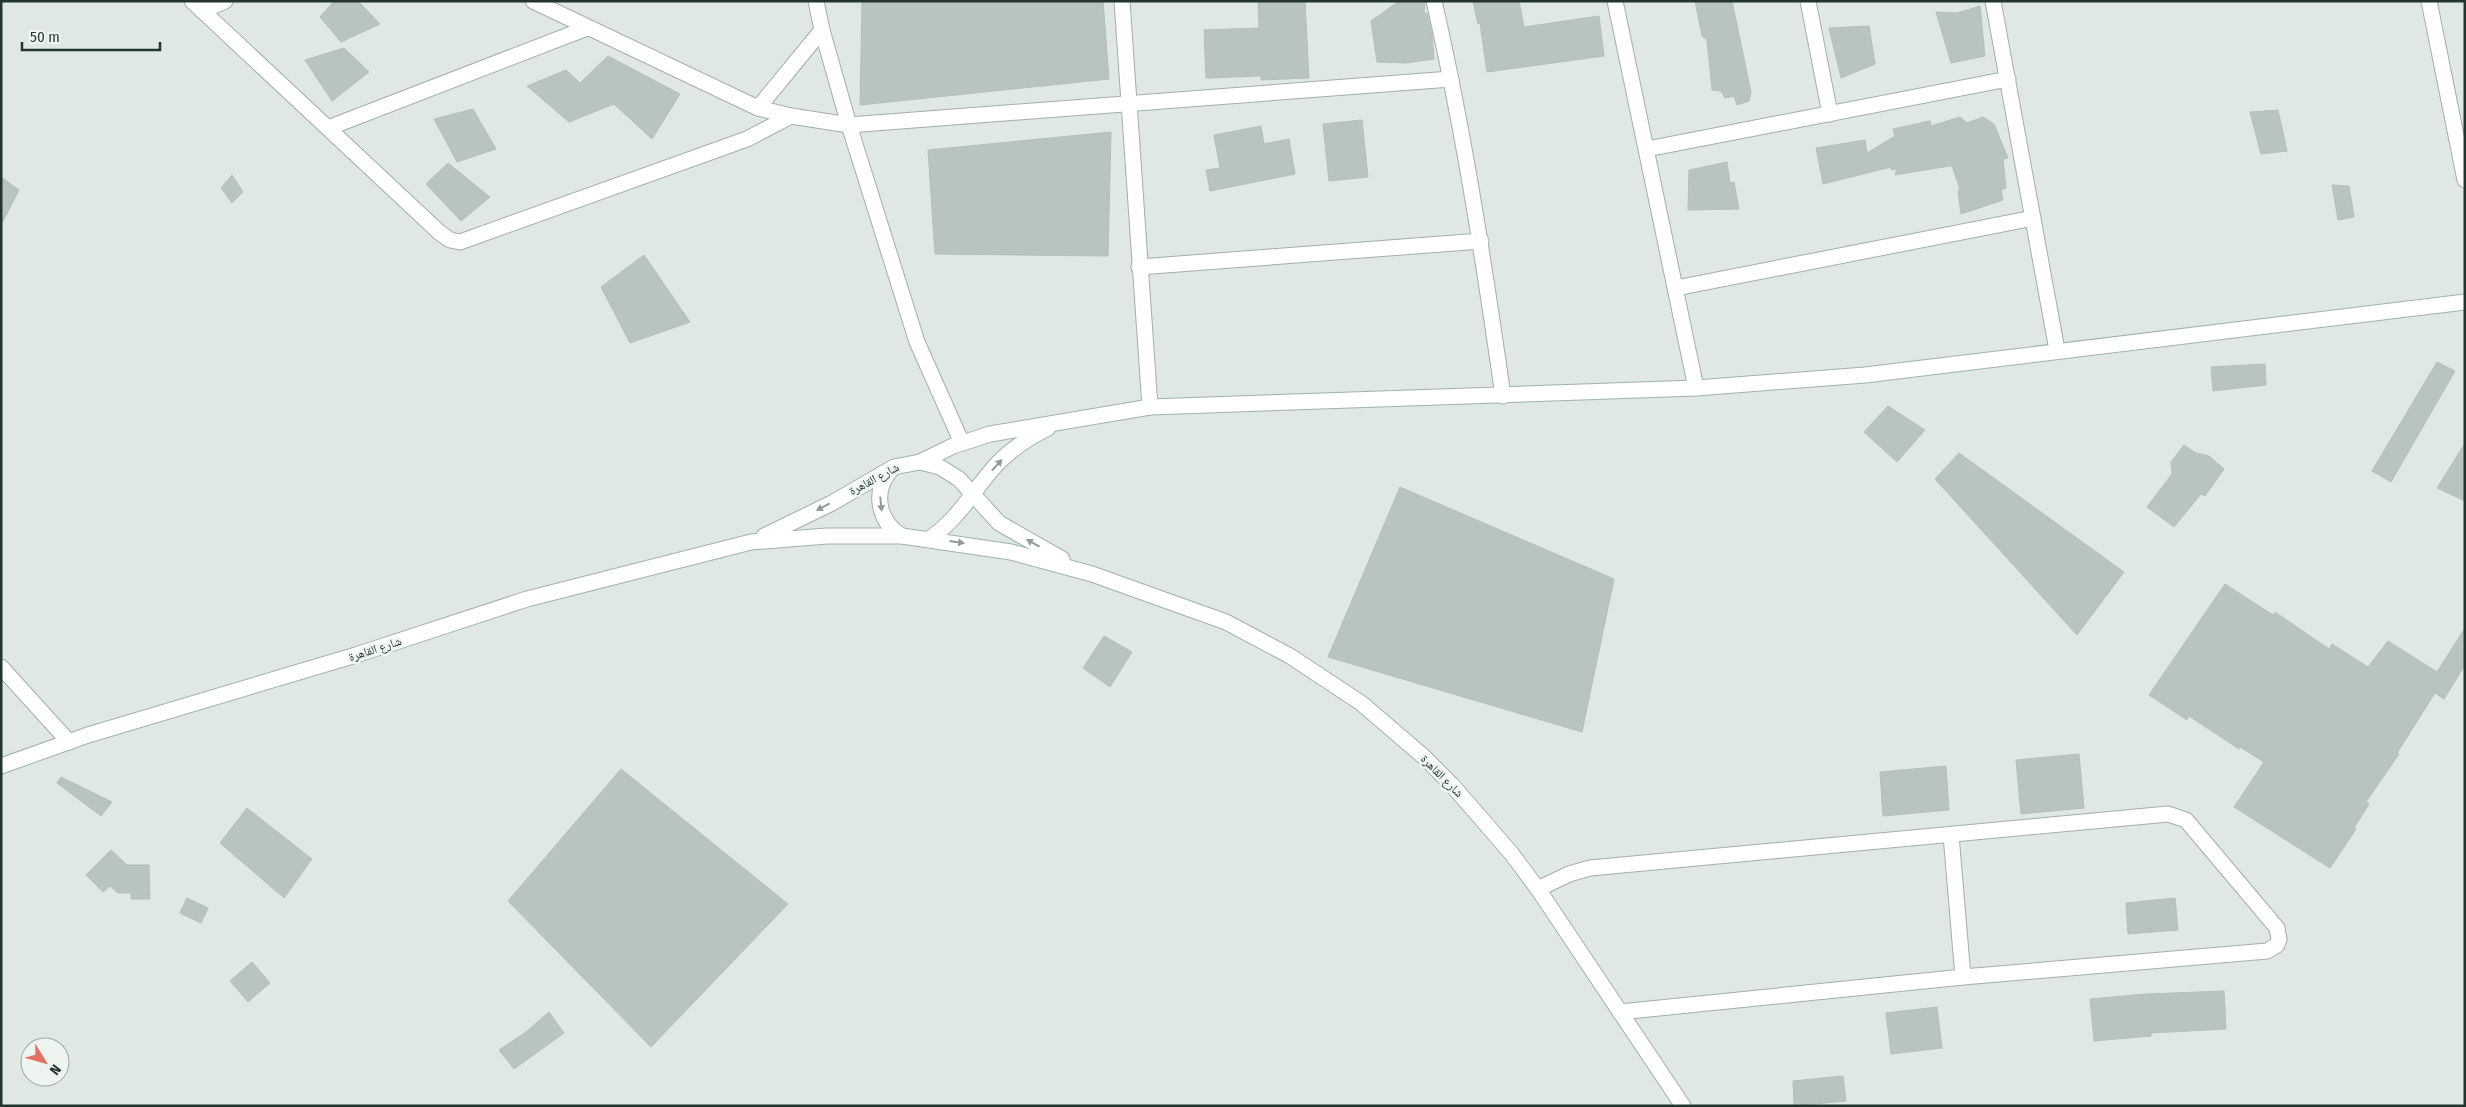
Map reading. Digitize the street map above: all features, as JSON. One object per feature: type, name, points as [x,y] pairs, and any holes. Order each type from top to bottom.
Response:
[{"type":"street","points":[[197,6],[225,1]]},
{"type":"street","points":[[533,1],[758,108],[791,116],[849,125],[1452,79]]},
{"type":"street","points":[[816,1],[822,30],[849,125],[917,342],[962,443]]},
{"type":"street","points":[[1122,1],[1150,407]]},
{"type":"street","points":[[1434,1],[1452,79],[1481,241],[1504,396]]},
{"type":"street","points":[[1616,1],[1696,388]]},
{"type":"street","points":[[1808,1],[1830,114]]},
{"type":"street","points":[[1993,1],[2057,350]]},
{"type":"street","points":[[2429,1],[2465,180]]},
{"type":"street","points":[[197,6],[440,233],[450,240],[460,242],[746,139],[791,116]]},
{"type":"street","points":[[328,128],[588,28]]},
{"type":"street","points":[[758,108],[822,30]]},
{"type":"street","points":[[1647,149],[2008,79]]},
{"type":"street","points":[[1676,288],[2033,218]]},
{"type":"street","points":[[1139,267],[1481,241]]},
{"type":"street","points":[[920,462],[962,443],[990,434],[1150,407],[1696,388],[1865,375],[2057,350],[2465,302]]},
{"type":"street","points":[[929,539],[957,515],[997,464],[1012,450],[1034,436],[1061,423]]},
{"type":"street","name":"شارع القاهرة","points":[[751,542],[806,516],[894,467],[920,462],[950,472],[974,494],[990,514],[1009,530],[1092,574]]},
{"type":"street","points":[[894,467],[883,482],[879,499],[880,509],[888,525],[902,536]]},
{"type":"street","name":"شارع القاهرة","points":[[1,766],[69,742],[356,655],[527,600],[751,542],[827,536],[902,536],[1012,552],[1092,574],[1226,622],[1290,656],[1361,703],[1424,757],[1452,785],[1506,846],[1538,889],[1683,1106]]},
{"type":"street","points":[[1,667],[69,742]]},
{"type":"street","points":[[1538,889],[1569,874],[1590,868],[2158,814],[2178,816],[2192,827],[2276,928],[2278,934],[2277,945],[2268,951],[1962,977],[1620,1012]]},
{"type":"street","points":[[1951,835],[1962,977]]},
{"type":"building","points":[[334,1],[358,1],[380,24],[341,42],[320,17]]},
{"type":"building","points":[[862,1],[1103,1],[1109,79],[860,105]]},
{"type":"building","points":[[1258,1],[1305,1],[1309,78],[1261,80],[1261,76],[1206,78],[1204,30],[1259,28]]},
{"type":"building","points":[[1399,1],[1425,1],[1424,13],[1427,13],[1432,34],[1434,59],[1406,63],[1377,62],[1371,21]]},
{"type":"building","points":[[1473,1],[1519,1],[1524,27],[1599,16],[1604,56],[1487,72],[1480,23],[1478,24]]},
{"type":"building","points":[[1695,1],[1732,1],[1751,92],[1749,101],[1737,105],[1734,96],[1725,98],[1721,91],[1712,90],[1707,40],[1702,36]]},
{"type":"building","points":[[1980,6],[1985,56],[1951,63],[1936,12],[1957,13]]},
{"type":"building","points":[[1869,26],[1875,64],[1841,78],[1829,28]]},
{"type":"building","points":[[344,48],[369,72],[332,101],[305,60]]},
{"type":"building","points":[[608,56],[680,94],[652,139],[614,104],[569,122],[527,86],[566,70],[580,83]]},
{"type":"building","points":[[473,109],[496,149],[457,162],[434,119]]},
{"type":"building","points":[[2278,110],[2287,151],[2261,154],[2250,112]]},
{"type":"building","points":[[1960,117],[1967,123],[1983,117],[1994,124],[2008,158],[2003,159],[2006,188],[2001,190],[2003,200],[1961,214],[1958,191],[1960,189],[1952,166],[1895,175],[1897,169],[1891,170],[1891,167],[1823,184],[1816,148],[1865,140],[1867,153],[1895,136],[1893,129],[1930,121],[1931,126]]},
{"type":"building","points":[[1362,120],[1368,177],[1329,181],[1323,124]]},
{"type":"building","points":[[1261,126],[1264,144],[1289,139],[1295,174],[1210,191],[1206,170],[1220,168],[1214,135]]},
{"type":"building","points":[[1111,132],[1108,256],[935,254],[928,150]]},
{"type":"building","points":[[1727,162],[1730,183],[1734,182],[1739,209],[1688,210],[1689,170]]},
{"type":"building","points":[[448,163],[490,197],[461,221],[426,184]]},
{"type":"building","points":[[232,175],[243,192],[232,203],[221,188]]},
{"type":"building","points":[[1,177],[19,190],[1,225]]},
{"type":"building","points":[[2332,185],[2349,186],[2354,217],[2338,220]]},
{"type":"building","points":[[644,255],[690,322],[630,343],[601,287]]},
{"type":"building","points":[[2437,362],[2455,371],[2391,482],[2372,471]]},
{"type":"building","points":[[2265,364],[2266,385],[2213,391],[2211,367]]},
{"type":"building","points":[[1888,406],[1925,430],[1897,462],[1864,432]]},
{"type":"building","points":[[2465,443],[2465,501],[2437,488]]},
{"type":"building","points":[[2184,445],[2196,453],[2209,456],[2224,469],[2205,496],[2201,494],[2174,527],[2147,507],[2172,474],[2171,462]]},
{"type":"building","points":[[1959,453],[2124,572],[2077,635],[1935,479]]},
{"type":"building","points":[[1400,487],[1614,579],[1582,732],[1328,657]]},
{"type":"building","points":[[2225,584],[2273,615],[2275,612],[2329,649],[2332,644],[2368,667],[2388,641],[2437,672],[2465,628],[2465,665],[2444,699],[2435,693],[2397,753],[2399,754],[2366,802],[2369,804],[2354,828],[2356,829],[2330,868],[2234,807],[2264,762],[2240,747],[2239,749],[2189,716],[2187,720],[2149,695]]},
{"type":"building","points":[[1104,636],[1132,652],[1110,687],[1083,668]]},
{"type":"building","points":[[2079,754],[2084,808],[2021,814],[2016,760]]},
{"type":"building","points":[[1946,766],[1949,810],[1883,816],[1880,772]]},
{"type":"building","points":[[621,769],[788,904],[651,1047],[508,901]]},
{"type":"building","points":[[61,777],[112,802],[101,816],[57,783]]},
{"type":"building","points":[[247,808],[312,859],[284,898],[220,843]]},
{"type":"building","points":[[111,850],[127,865],[149,865],[150,899],[131,899],[131,893],[118,893],[110,886],[103,892],[86,875]]},
{"type":"building","points":[[187,898],[208,908],[201,923],[180,913]]},
{"type":"building","points":[[2175,898],[2178,930],[2128,934],[2126,903]]},
{"type":"building","points":[[252,962],[270,983],[248,1002],[230,981]]},
{"type":"building","points":[[2224,991],[2226,1029],[2151,1033],[2151,1036],[2094,1041],[2090,999],[2147,994]]},
{"type":"building","points":[[1937,1007],[1942,1048],[1891,1054],[1886,1013]]},
{"type":"building","points":[[549,1012],[564,1033],[514,1069],[499,1050],[526,1032]]},
{"type":"building","points":[[1843,1076],[1846,1101],[1794,1106],[1793,1081]]}]
